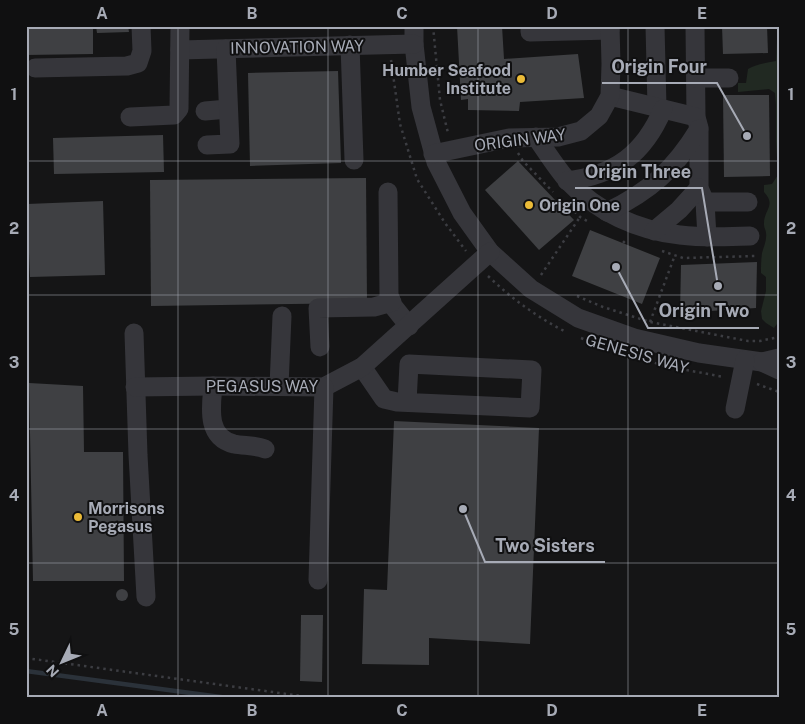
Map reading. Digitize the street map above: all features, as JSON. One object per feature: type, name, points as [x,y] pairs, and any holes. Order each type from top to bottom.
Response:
[{"type":"street","points":[[35,68],[127,66],[138,63],[142,51],[141,26]]},
{"type":"street","points":[[130,116],[174,116],[179,109],[180,26]]},
{"type":"street","points":[[530,26],[530,32],[610,28],[610,96],[660,108],[697,123]]},
{"type":"street","points":[[567,181],[583,179],[613,168],[638,149],[657,124],[660,108],[655,26]]},
{"type":"street","points":[[695,26],[697,123],[707,237]]},
{"type":"street","name":"INNOVATION WAY","points":[[180,50],[388,44],[414,35]]},
{"type":"street","name":"GENESIS WAY","points":[[414,35],[422,107],[433,154],[462,214],[490,252],[531,289],[578,318],[634,338],[698,353],[766,363]]},
{"type":"street","points":[[350,45],[354,160]]},
{"type":"street","points":[[207,145],[230,144],[226,48]]},
{"type":"street","points":[[696,78],[728,78]]},
{"type":"street","name":"ORIGIN WAY","points":[[433,154],[509,138],[558,137],[581,131],[599,116],[610,96]]},
{"type":"street","points":[[205,111],[228,109]]},
{"type":"street","points":[[607,212],[644,192],[660,178],[688,147],[697,123]]},
{"type":"street","points":[[536,137],[567,181],[607,212],[654,231],[707,237],[750,236]]},
{"type":"street","points":[[388,192],[389,295],[393,306],[409,326]]},
{"type":"street","points":[[654,231],[679,210],[702,195],[748,202]]},
{"type":"street","name":"PEGASUS WAY","points":[[136,387],[279,386],[324,388],[362,367],[490,252]]},
{"type":"street","points":[[320,347],[318,308],[374,307],[392,302]]},
{"type":"street","points":[[279,386],[282,316]]},
{"type":"street","points":[[134,333],[138,456],[146,598]]},
{"type":"street","points":[[735,409],[741,380],[766,363]]},
{"type":"street","points":[[362,367],[384,399],[397,402],[530,408],[532,370],[409,364],[407,402]]},
{"type":"street","points":[[213,386],[212,422],[217,432],[223,439],[233,444],[258,446],[265,450]]},
{"type":"street","points":[[318,580],[324,388]]},
{"type":"path","points":[[433,26],[440,100],[452,150]]},
{"type":"path","name":"GENESIS WAY","points":[[388,44],[400,124],[417,179],[445,223],[476,265],[514,299],[538,317],[565,332],[602,347],[666,366],[741,380],[779,392]]},
{"type":"path","points":[[548,279],[541,275],[580,217]]},
{"type":"path","points":[[623,243],[627,239]]},
{"type":"path","points":[[650,322],[675,256]]},
{"type":"path","points":[[721,257],[721,263]]},
{"type":"path","points":[[576,296],[602,307],[650,322],[748,342],[779,337]]},
{"type":"path","points":[[26,658],[316,698]]},
{"type":"shaded area","points":[[779,34],[779,324],[774,328],[762,319],[761,311],[766,291],[766,277],[761,271],[762,253],[766,238],[764,220],[769,205],[768,197],[764,192],[764,185],[772,184],[778,175],[775,93],[769,89],[738,92],[738,83],[746,83],[748,69],[776,61],[777,38]]},
{"type":"building","points":[[26,26],[93,26],[93,54],[26,55]]},
{"type":"building","points":[[96,26],[128,26],[129,32],[97,33]]},
{"type":"building","name":"Humber Seafood Institute","points":[[457,26],[502,26],[504,59],[578,54],[584,98],[520,102],[519,111],[468,110],[468,99],[461,100]]},
{"type":"building","points":[[722,26],[767,26],[768,53],[723,54]]},
{"type":"building","points":[[338,71],[341,163],[250,166],[248,73]]},
{"type":"building","points":[[723,95],[769,95],[770,176],[724,177]]},
{"type":"building","points":[[163,135],[164,172],[54,174],[53,138]]},
{"type":"building","name":"Origin One","points":[[518,161],[574,220],[539,250],[485,190]]},
{"type":"building","points":[[366,178],[367,303],[151,306],[150,180]]},
{"type":"building","points":[[103,201],[105,275],[30,277],[27,204]]},
{"type":"building","points":[[590,230],[660,258],[642,304],[572,276]]},
{"type":"building","points":[[757,262],[756,308],[680,313],[681,265]]},
{"type":"building","name":"Morrisons Pegasus","points":[[29,383],[83,386],[84,452],[123,452],[124,581],[33,581]]},
{"type":"building","points":[[394,421],[539,428],[530,644],[429,638],[429,665],[362,664],[364,589],[387,590]]},
{"type":"building","points":[[122,589],[128,595],[122,601],[116,595]]},
{"type":"building","points":[[301,615],[323,615],[322,682],[300,681]]},
{"type":"waterway","points":[[26,671],[228,698]]},
{"type":"place","name":"Humber Seafood Institute","points":[[521,79]]},
{"type":"place","name":"Origin Four","points":[[747,136]]},
{"type":"place","name":"Origin One","points":[[529,205]]},
{"type":"place","name":"Origin Two","points":[[616,267]]},
{"type":"place","name":"Origin Three","points":[[718,286]]},
{"type":"place","name":"Two Sisters","points":[[463,509]]},
{"type":"place","name":"Morrisons Pegasus","points":[[78,517]]}]
